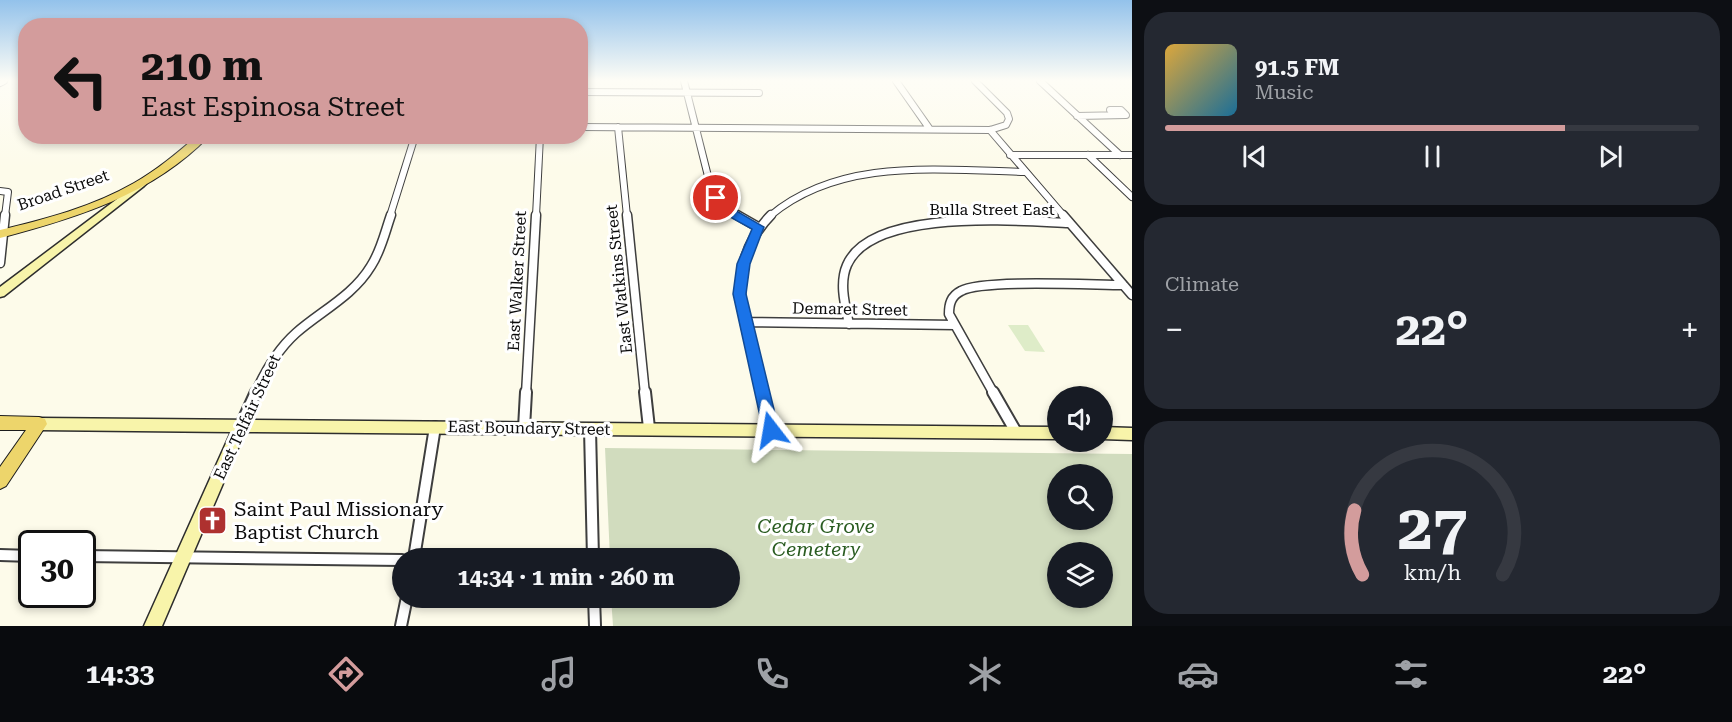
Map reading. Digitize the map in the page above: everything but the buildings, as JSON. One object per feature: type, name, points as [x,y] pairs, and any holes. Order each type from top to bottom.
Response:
[{"type":"main road","name":"Broad Street","points":[[2,230],[101,197],[138,179],[185,144]]},
{"type":"main road","name":"Broad Street","points":[[2,230],[89,208],[141,184],[194,144]]},
{"type":"main road","points":[[0,293],[141,184]]},
{"type":"main road","name":"East Boundary Street","points":[[0,423],[1047,433]]},
{"type":"main road","points":[[0,481],[39,424]]},
{"type":"main road","name":"East Telfair Street","points":[[153,626],[241,425]]},
{"type":"main road","points":[[1113,433],[1132,434]]},
{"type":"street","points":[[692,110],[710,184],[716,198],[734,214],[758,227]]},
{"type":"street","points":[[917,110],[929,128]]},
{"type":"street","points":[[588,127],[990,130],[1006,125],[1009,119],[1001,110]]},
{"type":"street","points":[[1071,110],[1120,155]]},
{"type":"street","points":[[1077,116],[1115,115]]},
{"type":"street","name":"East Watkins Street","points":[[618,127],[650,428]]},
{"type":"street","points":[[990,130],[1132,295]]},
{"type":"street","name":"East Telfair Street","points":[[241,425],[268,367],[280,349],[295,334],[350,292],[370,270],[379,252],[413,144]]},
{"type":"street","name":"East Walker Street","points":[[524,428],[540,144]]},
{"type":"street","points":[[1010,155],[1132,155]]},
{"type":"street","points":[[1088,155],[1132,197]]},
{"type":"street","points":[[771,430],[740,294],[740,276],[748,248],[758,227],[782,206],[801,194],[824,184],[857,176],[894,171],[1025,172]]},
{"type":"street","points":[[0,192],[8,192],[0,263]]},
{"type":"street","name":"Bulla Street East","points":[[849,324],[842,300],[846,269],[856,252],[883,233],[925,222],[1069,223]]},
{"type":"street","points":[[1016,432],[949,314],[950,301],[957,292],[972,286],[1123,285]]},
{"type":"street","name":"Demaret Street","points":[[745,322],[955,325]]},
{"type":"street","points":[[416,548],[435,427]]},
{"type":"street","points":[[590,429],[593,548]]},
{"type":"street","points":[[0,555],[18,556]]},
{"type":"street","points":[[96,556],[392,560]]},
{"type":"street","points":[[401,626],[404,608]]},
{"type":"street","points":[[594,608],[595,626]]},
{"type":"green space","points":[[1008,325],[1028,325],[1045,352],[1025,351]]},
{"type":"green space","name":"Cedar Grove Cemetery","points":[[605,448],[1132,454],[1132,626],[613,626],[612,608],[740,608],[740,548],[610,548]]},
{"type":"place","name":"Saint Paul Missionary Baptist Church","points":[[213,521]]},
{"type":"route","points":[[716,198],[734,214],[758,227],[743,264],[740,294],[771,430]]}]
